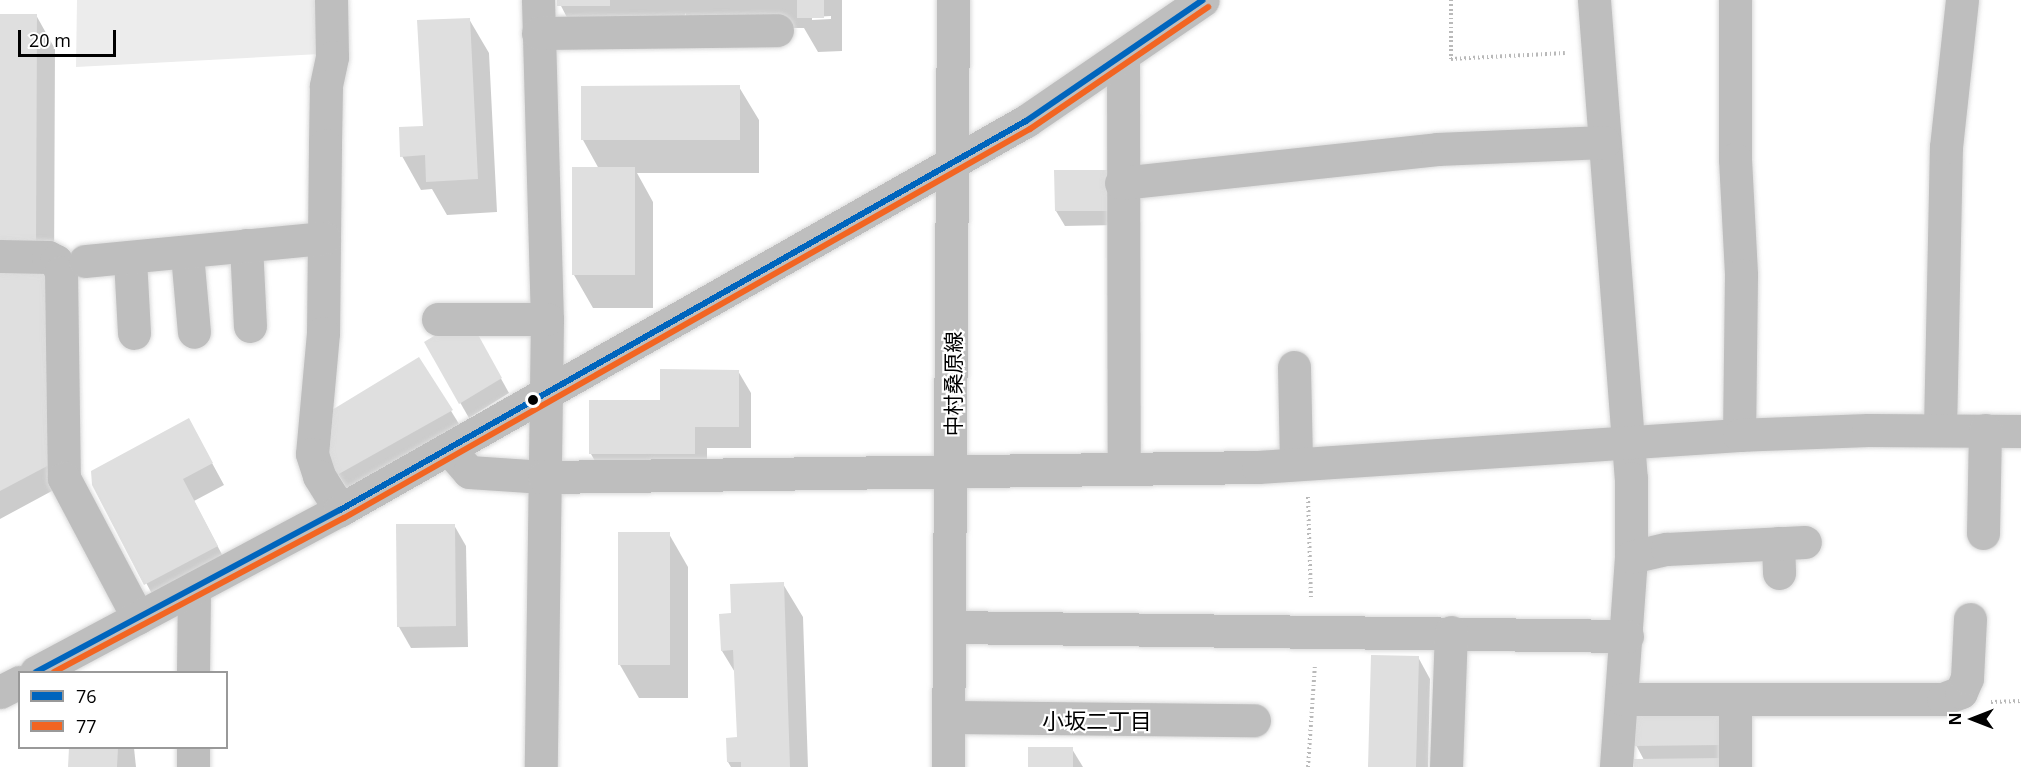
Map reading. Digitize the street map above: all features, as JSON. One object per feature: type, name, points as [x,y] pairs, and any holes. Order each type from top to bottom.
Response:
[{"type":"street","points":[[331,0],[323,333],[312,454],[319,476],[340,510]]},
{"type":"street","points":[[538,0],[547,319],[542,767]]},
{"type":"street","name":"中村桑原線","points":[[948,767],[952,469],[953,0]]},
{"type":"street","points":[[38,671],[340,510],[1026,121],[1203,0]]},
{"type":"street","points":[[1594,0],[1596,52],[1629,443],[1631,556],[1616,767]]},
{"type":"street","points":[[1735,0],[1735,159],[1741,275],[1739,435]]},
{"type":"street","points":[[1940,430],[1946,147],[1962,0]]},
{"type":"street","points":[[538,33],[777,30]]},
{"type":"street","points":[[1123,56],[1121,183],[1124,468]]},
{"type":"street","points":[[1121,183],[1437,149],[1604,142]]},
{"type":"street","points":[[85,261],[187,254],[246,245],[324,238]]},
{"type":"street","points":[[246,245],[250,326]]},
{"type":"street","points":[[187,254],[194,332]]},
{"type":"street","points":[[0,256],[48,256],[56,261],[61,272],[64,478],[138,618]]},
{"type":"street","points":[[130,259],[134,333]]},
{"type":"street","points":[[438,319],[547,319]]},
{"type":"street","points":[[1294,367],[1296,464]]},
{"type":"street","points":[[449,449],[469,472],[544,477],[1296,464],[1739,435],[1940,430],[2021,431]]},
{"type":"street","points":[[1983,533],[1985,430]]},
{"type":"street","points":[[1631,556],[1667,549],[1787,553]]},
{"type":"street","points":[[194,589],[194,671]]},
{"type":"street","points":[[1622,699],[1943,699],[1961,693],[1967,678],[1970,619]]},
{"type":"street","points":[[949,627],[1626,636]]},
{"type":"street","points":[[1446,767],[1451,632]]},
{"type":"street","points":[[0,692],[18,683]]},
{"type":"street","points":[[1735,699],[1735,767]]},
{"type":"street","points":[[948,717],[1254,720]]},
{"type":"street","points":[[193,749],[193,767]]},
{"type":"path","points":[[1451,0],[1451,59],[1596,52]]},
{"type":"shaded area","points":[[77,0],[320,0],[320,54],[76,67]]},
{"type":"building","points":[[557,0],[610,0],[610,6],[557,6]]},
{"type":"building","points":[[797,0],[824,0],[824,18],[797,18]]},
{"type":"building","points":[[0,14],[37,14],[36,246],[0,245]]},
{"type":"building","points":[[470,18],[478,179],[426,182],[425,155],[400,157],[399,127],[423,126],[417,20]]},
{"type":"building","points":[[740,85],[740,140],[581,140],[581,86]]},
{"type":"building","points":[[572,167],[635,167],[635,275],[572,275]]},
{"type":"building","points":[[1054,170],[1108,170],[1109,211],[1055,211]]},
{"type":"building","points":[[0,268],[50,269],[51,464],[0,491]]},
{"type":"building","points":[[444,330],[476,331],[502,378],[459,404],[424,342]]},
{"type":"building","points":[[419,357],[453,410],[337,475],[324,454],[327,413]]},
{"type":"building","points":[[660,369],[739,370],[739,427],[695,427],[695,454],[589,454],[589,400],[660,400]]},
{"type":"building","points":[[189,418],[213,463],[183,479],[218,546],[144,585],[92,485],[91,471]]},
{"type":"building","points":[[396,524],[455,524],[456,626],[397,627]]},
{"type":"building","points":[[618,532],[670,532],[670,665],[618,665]]},
{"type":"building","points":[[784,582],[790,767],[741,767],[741,762],[727,762],[726,738],[737,737],[733,650],[721,651],[719,614],[731,613],[730,584]]},
{"type":"building","points":[[1371,655],[1419,656],[1416,767],[1368,767]]},
{"type":"building","points":[[1634,716],[1721,716],[1721,745],[1634,746]]},
{"type":"building","points":[[1028,747],[1073,747],[1073,767],[1028,767]]},
{"type":"building","points":[[69,749],[118,749],[117,767],[68,767]]},
{"type":"building","points":[[1721,758],[1721,767],[1634,767],[1634,759]]},
{"type":"transit line","name":"76","points":[[38,671],[340,510],[1026,121],[1203,0]]},
{"type":"transit line","name":"77","points":[[56,671],[344,518],[1030,129],[1208,7]]},
{"type":"district","name":"小坂二丁目","points":[[1097,721]]}]
